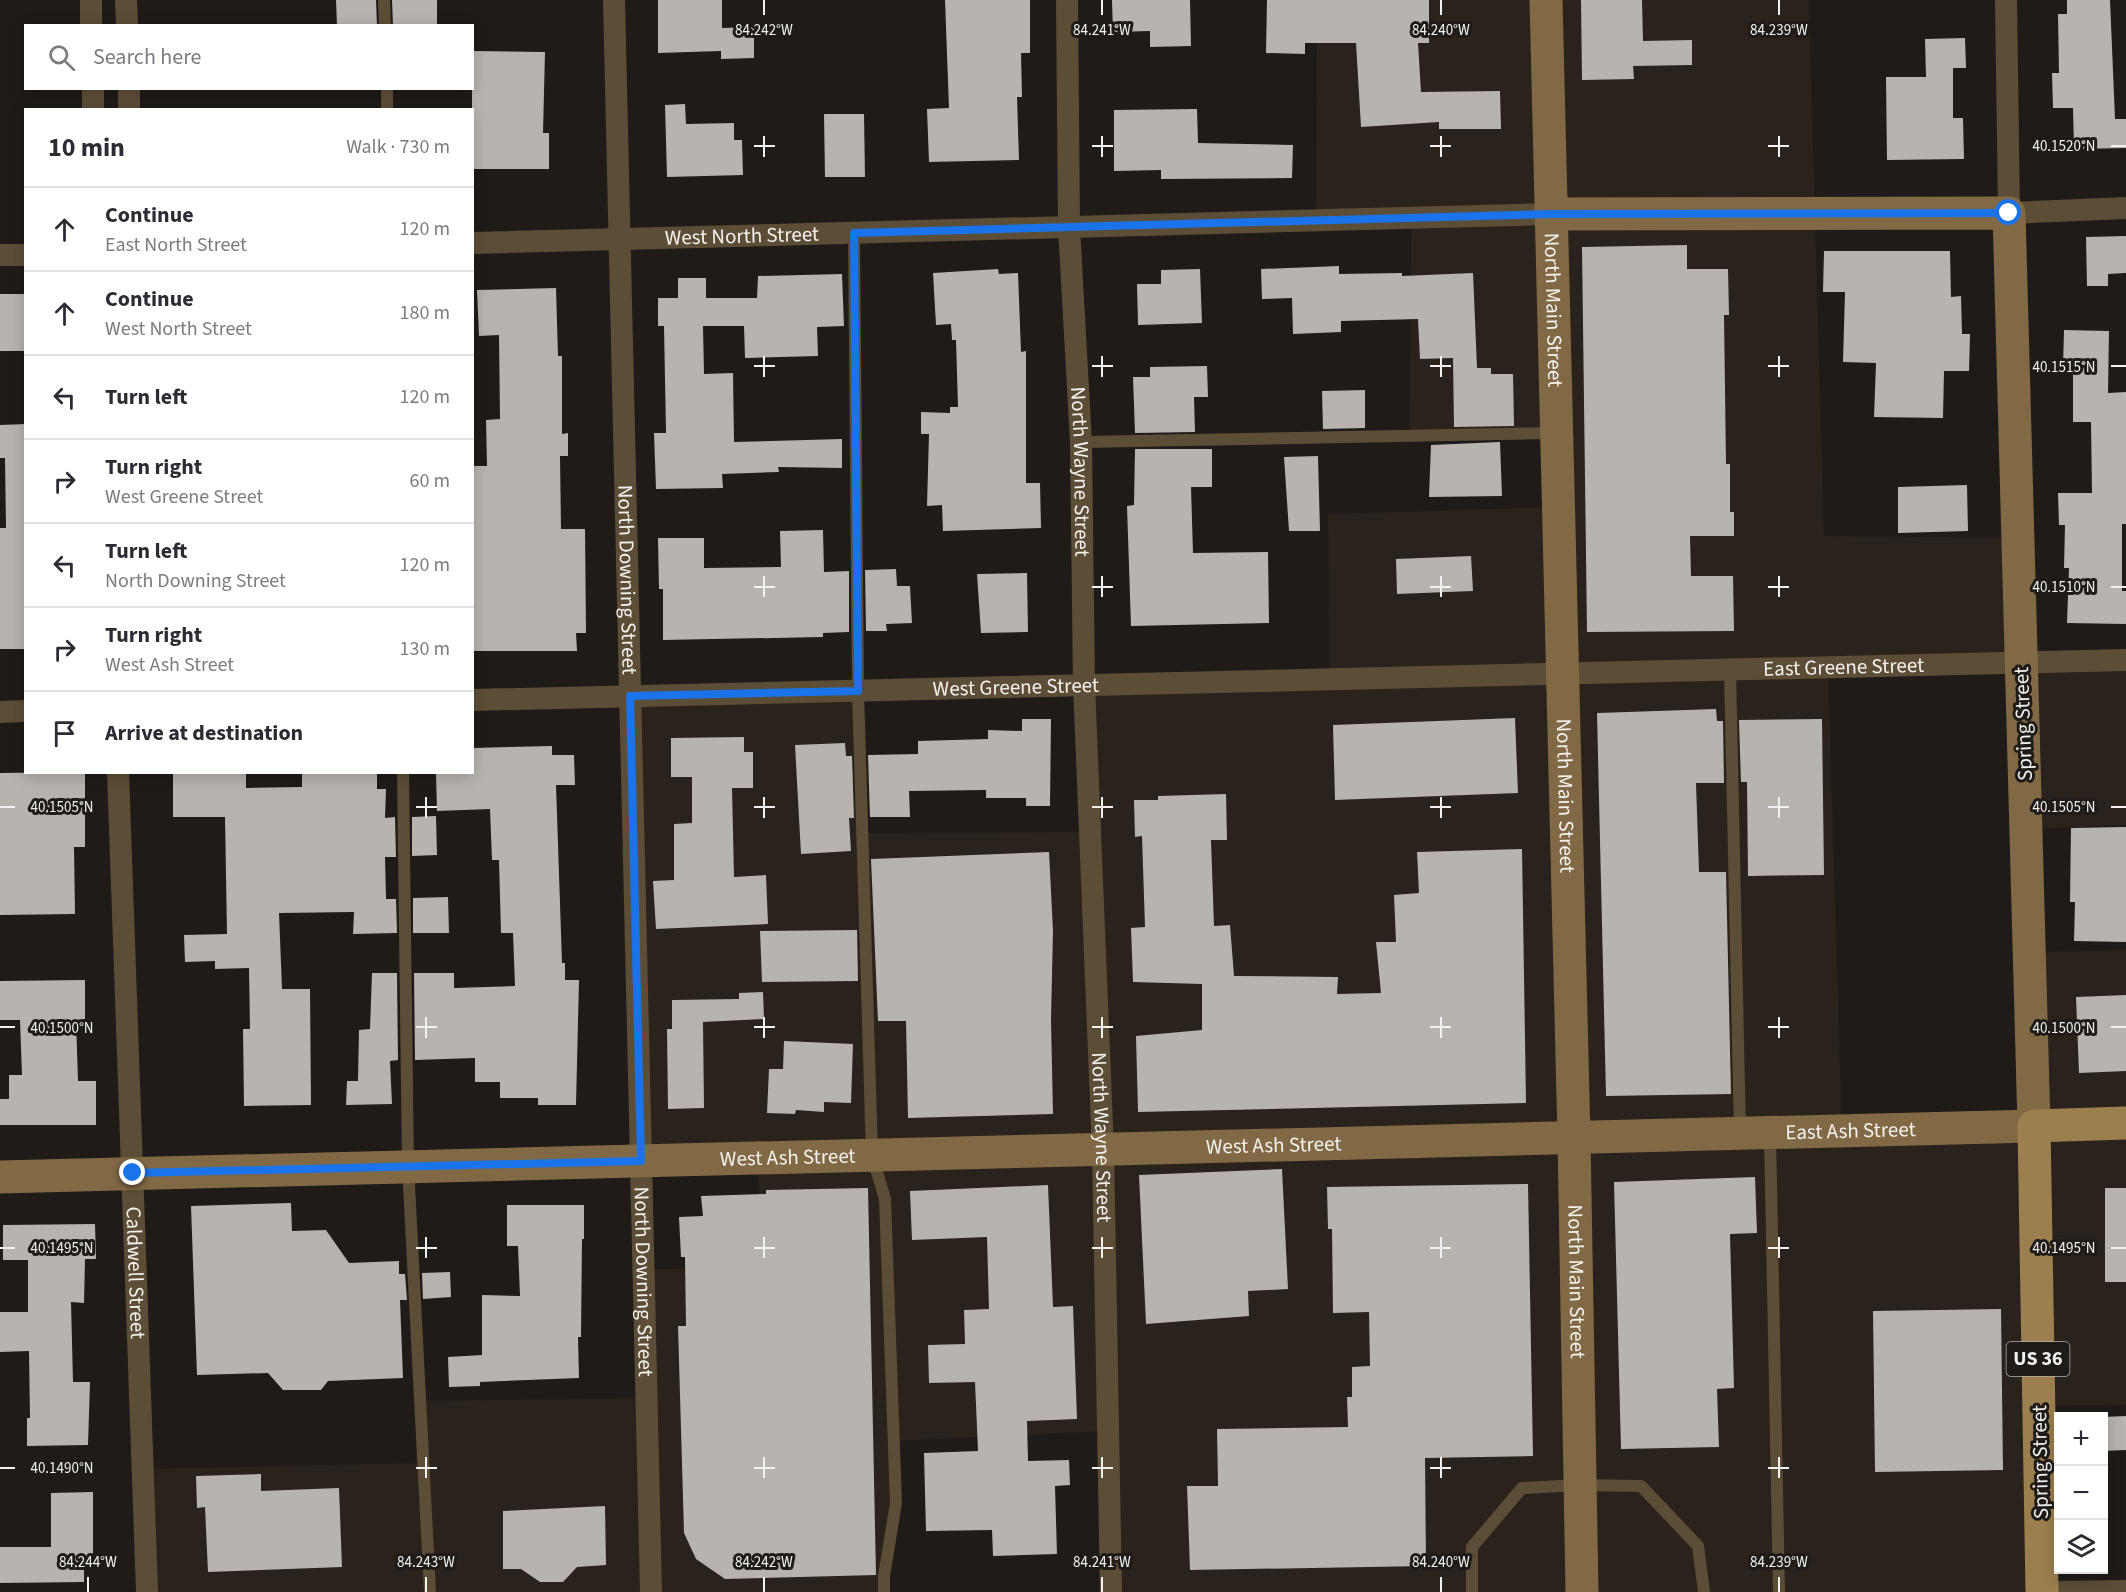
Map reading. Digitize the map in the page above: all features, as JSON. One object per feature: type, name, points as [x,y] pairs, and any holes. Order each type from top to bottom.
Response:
[{"type":"main road","name":"East Ash Street","points":[[2034,1126],[2126,1123]]},
{"type":"main road","name":"Spring Street","points":[[2034,1126],[2042,1592]]},
{"type":"street","points":[[91,0],[91,24]]},
{"type":"street","points":[[126,0],[127,24]]},
{"type":"street","name":"North Downing Street","points":[[614,0],[651,1592]]},
{"type":"street","name":"North Wayne Street","points":[[1067,0],[1069,227],[1081,442],[1084,686],[1103,1150],[1112,1592]]},
{"type":"street","name":"North Main Street","points":[[1546,0],[1574,1138],[1582,1592]]},
{"type":"street","name":"Spring Street","points":[[2006,0],[2009,213],[2034,1126]]},
{"type":"street","points":[[93,90],[93,108]]},
{"type":"street","points":[[129,90],[129,108]]},
{"type":"street","points":[[1551,214],[2009,213],[2126,208]]},
{"type":"street","name":"West North Street","points":[[474,243],[1551,214]]},
{"type":"street","points":[[0,255],[24,255]]},
{"type":"street","name":"East Greene Street","points":[[1561,674],[2126,660]]},
{"type":"street","name":"West Greene Street","points":[[474,700],[1561,674]]},
{"type":"street","points":[[0,712],[24,711]]},
{"type":"street","name":"Caldwell Street","points":[[118,774],[147,1592]]},
{"type":"street","name":"East Ash Street","points":[[1574,1138],[2034,1126]]},
{"type":"street","name":"West Ash Street","points":[[0,1177],[1574,1138]]},
{"type":"street","points":[[2052,1592],[2126,1591]]},
{"type":"lane","points":[[384,0],[385,24]]},
{"type":"lane","points":[[387,90],[387,108]]},
{"type":"lane","points":[[854,233],[858,691],[872,1155],[885,1199],[896,1503],[884,1576],[884,1592]]},
{"type":"lane","points":[[1081,442],[1556,432]]},
{"type":"lane","points":[[1730,670],[1779,1592]]},
{"type":"lane","points":[[403,774],[408,1166],[430,1592]]},
{"type":"lane","points":[[1473,1592],[1472,1547],[1522,1488],[1580,1485],[1641,1486],[1698,1546],[1704,1592]]},
{"type":"shaded area","points":[[1317,0],[1809,0],[1824,536],[2018,538],[2022,662],[2126,660],[2126,825],[2026,829],[2021,663],[1828,667],[1842,1131],[2034,1126],[2030,952],[2126,950],[2126,1405],[2039,1406],[2042,1592],[1111,1592],[1108,1431],[892,1441],[896,1503],[884,1592],[147,1592],[143,1469],[422,1463],[420,1401],[646,1398],[643,1270],[760,1265],[758,1158],[641,1161],[630,696],[858,691],[863,833],[1090,832],[1084,685],[1329,679],[1328,514],[1557,507],[1556,433],[1410,435],[1411,219],[1316,221]]},
{"type":"building","points":[[336,0],[376,0],[377,24],[337,24]]},
{"type":"building","points":[[392,0],[437,0],[437,24],[393,24]]},
{"type":"building","points":[[658,0],[722,0],[722,28],[754,27],[754,58],[721,59],[721,51],[658,53]]},
{"type":"building","points":[[945,0],[1030,0],[1030,53],[1021,53],[1022,97],[1017,97],[1019,160],[929,162],[927,109],[949,108]]},
{"type":"building","points":[[1112,0],[1190,0],[1191,46],[1150,47],[1150,31],[1113,32]]},
{"type":"building","points":[[1267,0],[1429,0],[1429,43],[1418,43],[1421,92],[1500,91],[1501,129],[1439,129],[1439,122],[1361,127],[1356,43],[1305,43],[1305,54],[1266,53]]},
{"type":"building","points":[[1581,0],[1642,0],[1643,41],[1692,40],[1692,65],[1633,66],[1634,79],[1582,80]]},
{"type":"building","points":[[2067,0],[2110,0],[2115,119],[2126,119],[2126,148],[2074,149],[2073,108],[2053,108],[2052,73],[2059,73],[2058,14],[2067,14]]},
{"type":"building","points":[[1965,38],[1966,68],[1953,68],[1953,118],[1963,118],[1964,159],[1887,160],[1886,77],[1926,77],[1925,39]]},
{"type":"building","points":[[474,51],[545,52],[543,133],[549,133],[549,169],[474,169],[474,108],[472,108]]},
{"type":"building","points":[[685,104],[686,124],[734,123],[734,140],[742,140],[743,175],[667,177],[665,105]]},
{"type":"building","points":[[1197,109],[1198,143],[1293,145],[1292,178],[1161,179],[1161,170],[1114,171],[1114,110]]},
{"type":"building","points":[[824,114],[864,114],[865,177],[825,177]]},
{"type":"building","points":[[2126,236],[2126,273],[2108,274],[2108,286],[2087,286],[2086,237]]},
{"type":"building","points":[[1687,245],[1687,269],[1728,269],[1729,315],[1724,315],[1726,464],[1730,464],[1730,512],[1734,512],[1734,536],[1690,536],[1691,576],[1733,576],[1734,631],[1587,632],[1582,247]]},
{"type":"building","points":[[1824,251],[1950,251],[1951,297],[1961,296],[1962,334],[1970,334],[1969,371],[1944,371],[1943,418],[1874,417],[1876,363],[1843,362],[1845,292],[1823,292]]},
{"type":"building","points":[[1339,266],[1339,274],[1402,273],[1402,276],[1473,273],[1477,368],[1491,368],[1491,374],[1513,374],[1514,426],[1454,427],[1453,358],[1420,359],[1418,319],[1341,321],[1341,332],[1293,334],[1292,298],[1262,299],[1261,269]]},
{"type":"building","points":[[998,269],[999,274],[1018,273],[1021,352],[1026,351],[1026,483],[1040,483],[1041,528],[943,531],[942,505],[927,506],[929,434],[921,434],[921,412],[950,413],[950,407],[958,407],[956,340],[952,340],[951,324],[936,325],[933,273]]},
{"type":"building","points":[[1200,269],[1202,323],[1138,325],[1137,284],[1161,284],[1161,270]]},
{"type":"building","points":[[842,274],[844,326],[817,327],[818,356],[745,358],[744,326],[703,326],[704,374],[733,373],[734,442],[842,439],[842,468],[778,467],[779,472],[722,474],[723,488],[656,489],[654,433],[666,433],[664,326],[658,326],[658,298],[678,298],[678,278],[706,278],[706,298],[757,298],[758,276]]},
{"type":"building","points":[[556,288],[558,356],[562,356],[562,434],[568,433],[568,456],[560,456],[561,529],[585,529],[586,633],[576,633],[577,651],[474,651],[474,466],[487,466],[486,420],[500,419],[499,335],[479,336],[477,290]]},
{"type":"building","points":[[0,294],[24,294],[24,351],[0,351]]},
{"type":"building","points":[[2064,330],[2109,331],[2108,393],[2126,392],[2126,524],[2122,524],[2122,591],[2126,591],[2126,624],[2067,623],[2069,568],[2064,568],[2065,525],[2059,525],[2058,493],[2092,493],[2091,422],[2073,422],[2073,367],[2063,367]]},
{"type":"building","points":[[1207,366],[1208,397],[1194,397],[1195,432],[1135,433],[1133,377],[1150,377],[1150,367]]},
{"type":"building","points":[[1365,390],[1365,428],[1323,429],[1322,391]]},
{"type":"building","points":[[24,424],[24,649],[0,649],[0,528],[6,528],[5,458],[0,458],[0,425]]},
{"type":"building","points":[[1500,442],[1502,496],[1429,497],[1431,445]]},
{"type":"building","points":[[1135,449],[1212,449],[1212,487],[1191,487],[1193,553],[1268,552],[1269,623],[1131,626],[1127,506],[1134,505]]},
{"type":"building","points":[[1318,456],[1320,531],[1289,531],[1284,457]]},
{"type":"building","points":[[1967,485],[1968,531],[1898,533],[1898,487]]},
{"type":"building","points":[[823,530],[824,572],[849,571],[849,632],[823,633],[823,637],[663,640],[663,589],[659,589],[658,538],[704,538],[704,568],[781,567],[780,531]]},
{"type":"building","points":[[1471,556],[1473,591],[1397,594],[1396,559]]},
{"type":"building","points":[[896,569],[897,586],[910,586],[912,623],[886,624],[887,631],[866,631],[865,570]]},
{"type":"building","points":[[1027,573],[1028,632],[981,633],[977,574]]},
{"type":"building","points":[[1716,709],[1717,721],[1723,721],[1724,783],[1696,783],[1699,872],[1726,872],[1731,1094],[1606,1096],[1597,713]]},
{"type":"building","points":[[1515,718],[1518,793],[1335,800],[1333,725]]},
{"type":"building","points":[[1022,719],[1051,719],[1050,806],[1026,806],[1026,798],[986,798],[986,790],[909,791],[910,817],[870,817],[868,755],[918,754],[918,741],[988,739],[988,730],[1022,731]]},
{"type":"building","points":[[1822,719],[1824,875],[1748,876],[1747,782],[1741,782],[1739,720]]},
{"type":"building","points":[[744,737],[744,752],[753,752],[753,788],[732,788],[734,877],[766,875],[768,924],[656,929],[653,881],[674,880],[674,824],[692,823],[692,777],[671,777],[671,738]]},
{"type":"building","points":[[845,743],[846,756],[852,756],[854,818],[849,818],[851,851],[801,854],[795,745]]},
{"type":"building","points":[[552,746],[552,755],[574,755],[575,785],[556,785],[562,963],[565,963],[565,980],[579,980],[576,1105],[538,1105],[538,1098],[500,1098],[500,1082],[475,1082],[475,1058],[415,1060],[414,973],[454,973],[454,988],[515,986],[513,933],[501,933],[499,860],[492,860],[490,809],[437,811],[436,774],[474,774],[474,748]]},
{"type":"building","points":[[0,773],[85,774],[85,847],[74,847],[75,914],[0,915]]},
{"type":"building","points":[[173,774],[246,774],[246,788],[302,787],[302,774],[377,774],[377,789],[386,789],[385,818],[395,817],[396,857],[385,857],[386,899],[396,899],[397,933],[353,934],[354,912],[279,913],[282,989],[310,989],[311,1105],[244,1106],[243,1029],[250,1029],[249,968],[215,969],[215,961],[185,962],[184,935],[227,934],[225,817],[173,817]]},
{"type":"building","points":[[1226,794],[1227,840],[1211,840],[1214,926],[1230,925],[1234,976],[1338,977],[1337,994],[1381,993],[1376,942],[1396,942],[1394,895],[1419,893],[1417,852],[1522,849],[1526,1103],[1138,1112],[1136,1036],[1202,1030],[1202,984],[1133,982],[1131,928],[1145,927],[1142,836],[1135,837],[1134,800],[1158,800],[1158,796]]},
{"type":"building","points":[[436,816],[437,855],[412,856],[412,817]]},
{"type":"building","points":[[2126,827],[2126,942],[2074,941],[2075,902],[2070,902],[2071,828]]},
{"type":"building","points":[[1049,852],[1053,931],[1051,1020],[1053,1114],[908,1118],[906,1021],[878,1021],[871,859]]},
{"type":"building","points":[[448,897],[449,933],[413,933],[413,898]]},
{"type":"building","points":[[857,930],[858,981],[762,982],[760,931]]},
{"type":"building","points":[[372,973],[397,973],[398,1060],[390,1061],[392,1104],[346,1105],[347,1081],[358,1081],[359,1030],[370,1029]]},
{"type":"building","points":[[85,980],[85,1019],[76,1020],[78,1081],[96,1081],[96,1125],[0,1125],[0,1099],[9,1099],[9,1075],[22,1075],[20,1020],[0,1020],[0,981]]},
{"type":"building","points":[[763,992],[764,1019],[703,1022],[704,1108],[668,1109],[667,1029],[672,1029],[672,1000],[739,999],[739,993]]},
{"type":"building","points":[[2126,995],[2126,1071],[2079,1073],[2076,997]]},
{"type":"building","points":[[784,1041],[853,1044],[851,1103],[824,1102],[824,1112],[796,1110],[795,1114],[767,1113],[769,1069],[783,1069]]},
{"type":"building","points":[[1282,1169],[1288,1289],[1248,1291],[1249,1316],[1146,1324],[1139,1175]]},
{"type":"building","points":[[1755,1177],[1757,1233],[1730,1234],[1734,1388],[1717,1389],[1719,1447],[1621,1449],[1614,1182]]},
{"type":"building","points":[[1528,1184],[1533,1456],[1425,1458],[1426,1566],[1190,1570],[1187,1486],[1218,1486],[1217,1429],[1348,1427],[1347,1397],[1352,1397],[1352,1367],[1370,1366],[1369,1312],[1333,1313],[1332,1229],[1328,1229],[1327,1187]]},
{"type":"building","points":[[1048,1185],[1053,1307],[1073,1306],[1077,1419],[1027,1421],[1028,1461],[1069,1460],[1070,1485],[1055,1486],[1057,1554],[993,1556],[992,1530],[926,1531],[924,1453],[978,1451],[975,1382],[929,1383],[928,1345],[965,1344],[964,1310],[989,1309],[987,1237],[912,1240],[910,1191]]},
{"type":"building","points":[[868,1188],[876,1575],[725,1579],[696,1559],[684,1533],[678,1326],[686,1326],[685,1257],[681,1257],[679,1217],[703,1216],[701,1196],[766,1194],[766,1190]]},
{"type":"building","points":[[2105,1188],[2126,1188],[2126,1282],[2105,1282]]},
{"type":"building","points":[[291,1203],[292,1231],[326,1230],[349,1263],[399,1261],[399,1274],[405,1274],[407,1300],[400,1300],[403,1378],[328,1381],[321,1390],[283,1390],[268,1373],[197,1375],[191,1206]]},
{"type":"building","points":[[507,1205],[584,1205],[581,1337],[578,1337],[579,1378],[480,1382],[480,1386],[449,1387],[448,1357],[482,1355],[482,1295],[520,1296],[518,1246],[507,1246]]},
{"type":"building","points":[[95,1224],[96,1259],[85,1259],[84,1303],[71,1302],[73,1382],[90,1382],[88,1445],[27,1446],[27,1418],[30,1418],[29,1351],[0,1352],[0,1312],[28,1312],[28,1260],[3,1260],[3,1225]]},
{"type":"building","points":[[450,1272],[451,1297],[423,1299],[422,1273]]},
{"type":"building","points":[[2001,1309],[2003,1470],[1875,1472],[1873,1311]]},
{"type":"building","points":[[2126,1416],[2126,1450],[2108,1451],[2108,1417]]},
{"type":"building","points":[[261,1474],[261,1491],[339,1488],[342,1567],[208,1572],[205,1507],[197,1508],[196,1476]]},
{"type":"building","points":[[93,1492],[93,1566],[84,1567],[84,1582],[0,1583],[0,1547],[51,1547],[51,1493]]},
{"type":"building","points":[[605,1506],[606,1565],[577,1567],[563,1582],[540,1582],[521,1569],[503,1569],[503,1511]]},
{"type":"route","points":[[133,1173],[641,1161],[630,696],[858,691],[854,233],[1551,214],[2009,213]]}]
